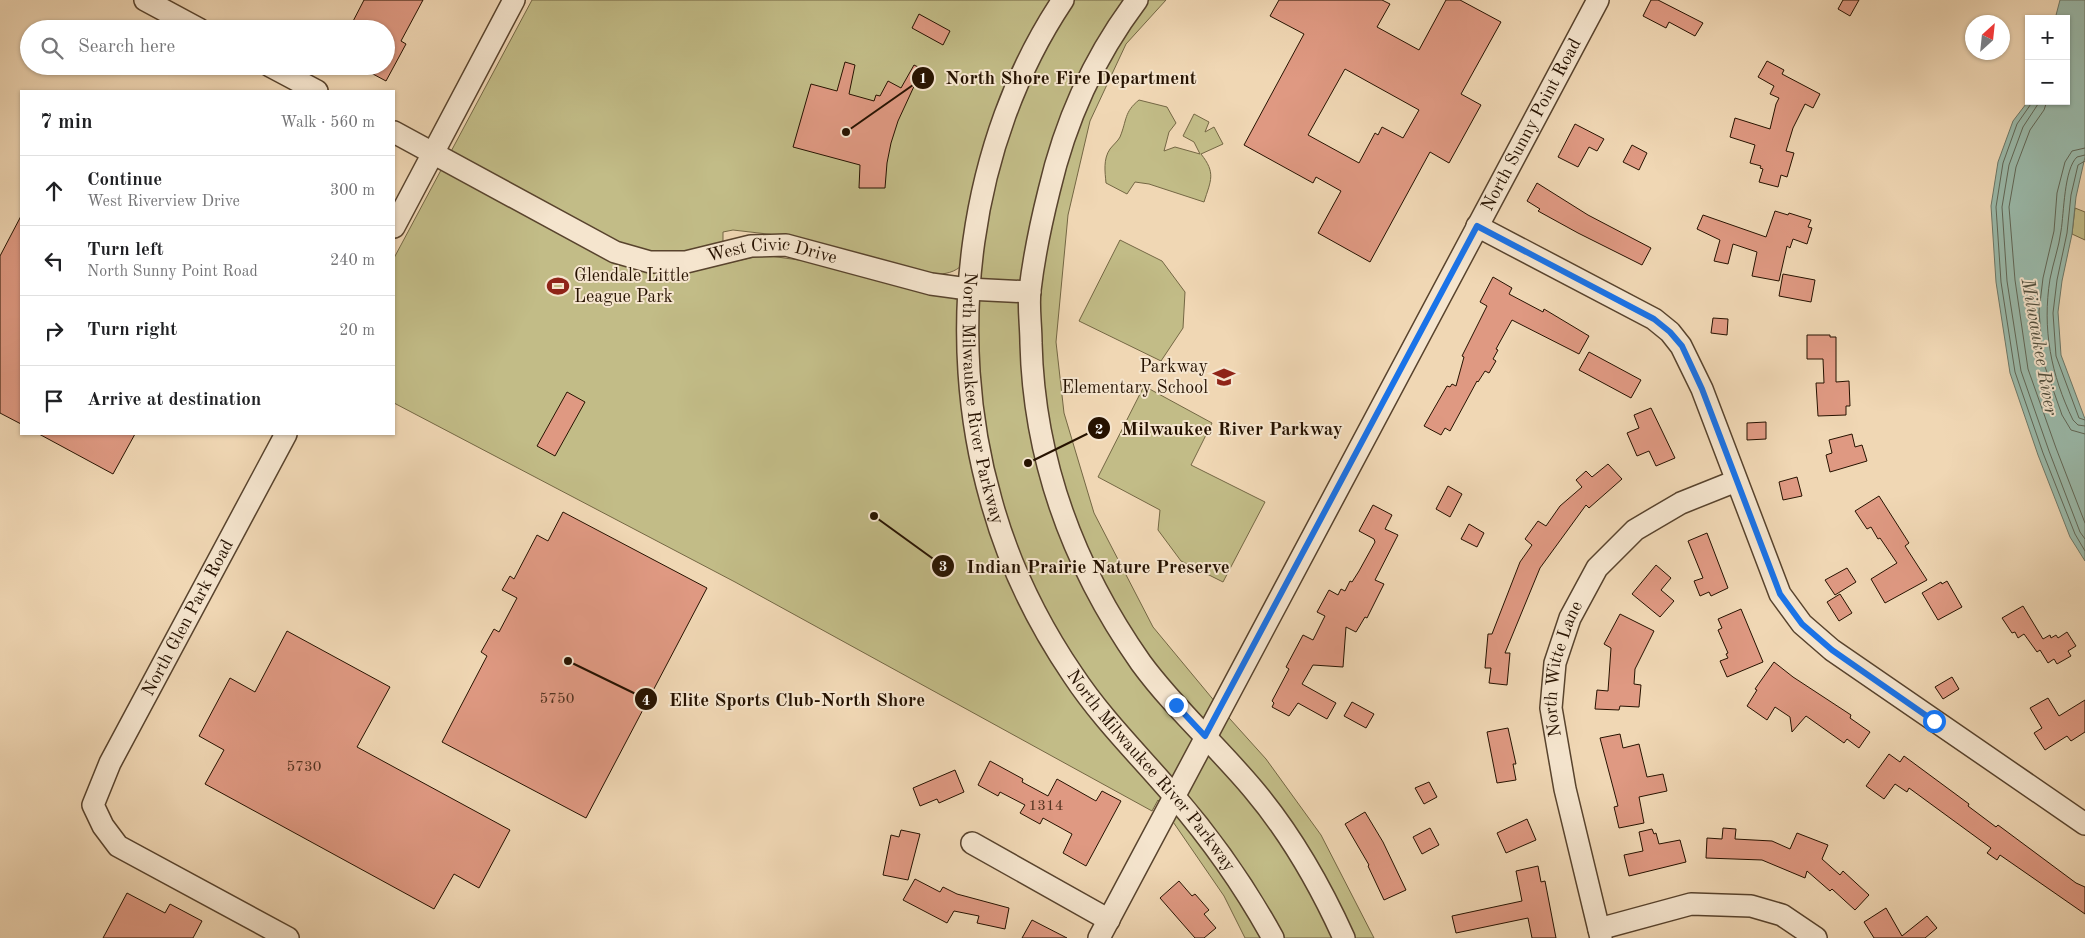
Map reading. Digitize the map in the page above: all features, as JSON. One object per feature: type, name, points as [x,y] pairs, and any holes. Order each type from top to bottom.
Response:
[{"type":"street","points":[[145,0],[183,20]]},
{"type":"street","points":[[395,225],[514,0]]},
{"type":"street","name":"North Milwaukee River Parkway","points":[[1063,0],[1031,54],[999,132],[988,164],[978,216],[968,289],[968,377],[977,438],[990,499],[1007,550],[1033,607],[1073,675],[1102,714],[1214,844],[1250,896],[1273,938]]},
{"type":"street","points":[[1136,0],[1100,58],[1077,102],[1062,140],[1040,228],[1030,292],[1032,380],[1038,426],[1052,486],[1071,539],[1091,582],[1116,625],[1138,657],[1176,705],[1254,790],[1293,844],[1327,900],[1344,938]]},
{"type":"street","name":"North Sunny Point Road","points":[[1104,929],[1598,0]]},
{"type":"street","points":[[287,75],[315,90]]},
{"type":"street","name":"West Civic Drive","points":[[395,133],[615,252],[650,262],[686,262],[751,246],[786,245],[931,284],[968,289],[1030,292]]},
{"type":"street","points":[[1477,226],[1654,319],[1670,332],[1682,346],[1702,389],[1780,594],[1802,624],[1832,650],[2085,824]]},
{"type":"street","name":"North Glen Park Road","points":[[285,435],[110,763],[93,805],[103,826],[118,846],[288,938]]},
{"type":"street","name":"North Witte Lane","points":[[1600,934],[1564,789],[1551,708],[1555,663],[1570,618],[1597,568],[1609,555],[1634,530],[1681,503],[1736,481]]},
{"type":"street","points":[[972,843],[1104,929]]},
{"type":"street","points":[[1600,934],[1690,904],[1751,906],[1782,915],[1816,938]]},
{"type":"shaded area","points":[[532,0],[1166,0],[1126,44],[1090,121],[1068,215],[1056,342],[1064,413],[1094,513],[1153,627],[1221,709],[1266,759],[1321,835],[1374,938],[1245,938],[1224,896],[1158,800],[1152,811],[735,582],[395,404],[395,256]],"holes":[[[733,230],[776,235],[930,275],[950,272],[960,267],[956,299],[820,263],[763,255],[723,264],[723,232]]]},
{"type":"shaded area","points":[[1139,100],[1167,107],[1176,123],[1169,132],[1164,151],[1175,147],[1200,154],[1194,142],[1183,136],[1194,114],[1209,122],[1205,132],[1214,127],[1223,144],[1201,154],[1209,166],[1211,177],[1204,202],[1149,184],[1135,182],[1127,194],[1106,183],[1106,157],[1120,137],[1128,112]]},
{"type":"shaded area","points":[[2075,208],[2085,212],[2085,240],[2072,234]]},
{"type":"shaded area","points":[[1120,240],[1162,261],[1185,292],[1183,328],[1161,361],[1079,321]]},
{"type":"shaded area","points":[[1144,386],[1212,423],[1191,465],[1265,502],[1223,582],[1181,561],[1158,530],[1160,510],[1098,477]]},
{"type":"water","name":"Milwaukee River","points":[[2060,0],[2085,0],[2085,157],[2076,197],[2072,234],[2062,281],[2058,312],[2061,355],[2085,419],[2085,561],[2070,537],[2038,455],[2010,373],[1996,282],[1991,206],[1998,162],[2013,121],[2025,105],[2070,105],[2070,15],[2056,15]]},
{"type":"building","points":[[364,0],[423,0],[401,41],[406,44],[395,64],[395,20],[354,20]]},
{"type":"building","points":[[1279,0],[1382,0],[1390,4],[1377,27],[1419,50],[1446,0],[1460,0],[1501,22],[1461,94],[1481,105],[1449,163],[1430,152],[1370,262],[1318,233],[1341,191],[1316,177],[1313,183],[1244,145],[1304,34],[1270,16]],"holes":[[[1345,69],[1419,110],[1403,138],[1382,127],[1378,135],[1375,133],[1359,163],[1308,135]]]},
{"type":"building","points":[[1651,0],[1658,0],[1703,23],[1695,36],[1669,22],[1666,28],[1643,16]]},
{"type":"building","points":[[1843,0],[1859,0],[1850,16],[1838,9]]},
{"type":"building","points":[[919,14],[950,31],[943,45],[912,28]]},
{"type":"building","points":[[1767,61],[1784,70],[1782,74],[1820,94],[1813,108],[1805,104],[1793,128],[1786,151],[1794,153],[1787,177],[1781,175],[1778,187],[1759,182],[1763,169],[1760,168],[1761,166],[1750,163],[1755,145],[1730,137],[1735,118],[1770,129],[1779,98],[1770,94],[1774,86],[1758,77]]},
{"type":"building","points":[[845,62],[855,65],[849,94],[874,101],[876,95],[880,96],[888,81],[901,88],[914,65],[922,69],[898,121],[891,143],[885,188],[859,188],[860,165],[793,147],[811,84],[837,91]]},
{"type":"building","points":[[375,75],[389,75],[386,81]]},
{"type":"building","points":[[1575,124],[1604,139],[1597,151],[1589,147],[1578,167],[1558,157]]},
{"type":"building","points":[[1632,145],[1647,153],[1639,170],[1623,162]]},
{"type":"building","points":[[1537,183],[1588,215],[1651,248],[1642,265],[1538,211],[1540,209],[1527,201]]},
{"type":"building","points":[[1775,211],[1811,220],[1808,227],[1812,228],[1807,244],[1793,239],[1790,248],[1787,246],[1779,281],[1752,276],[1757,252],[1733,244],[1728,264],[1714,261],[1720,240],[1697,229],[1703,215],[1766,237]]},
{"type":"building","points":[[20,218],[20,423],[0,413],[0,256]]},
{"type":"building","points":[[1783,274],[1815,280],[1811,302],[1779,296]]},
{"type":"building","points":[[1493,277],[1512,288],[1509,294],[1543,312],[1544,309],[1589,336],[1579,354],[1512,320],[1496,349],[1498,350],[1493,359],[1496,361],[1489,373],[1485,371],[1477,381],[1450,431],[1445,428],[1441,435],[1424,426],[1447,386],[1450,387],[1452,384],[1456,386],[1464,357],[1462,356],[1487,306],[1480,302]]},
{"type":"building","points":[[1713,318],[1728,319],[1727,335],[1711,333]]},
{"type":"building","points":[[1807,335],[1830,335],[1830,337],[1836,337],[1836,382],[1849,381],[1850,406],[1846,406],[1846,415],[1818,416],[1816,383],[1824,383],[1823,359],[1807,359]]},
{"type":"building","points":[[1589,352],[1641,380],[1631,398],[1579,370]]},
{"type":"building","points":[[567,392],[585,402],[555,456],[537,446]]},
{"type":"building","points":[[1651,408],[1675,458],[1656,466],[1649,451],[1637,456],[1627,433],[1639,428],[1634,415]]},
{"type":"building","points":[[1766,422],[1766,439],[1747,440],[1747,423]]},
{"type":"building","points":[[1852,434],[1855,447],[1862,445],[1867,461],[1830,472],[1826,455],[1832,453],[1829,440]]},
{"type":"building","points":[[41,435],[134,435],[113,474]]},
{"type":"building","points":[[1608,464],[1622,479],[1589,508],[1586,505],[1540,568],[1505,653],[1510,653],[1507,685],[1489,683],[1491,668],[1485,668],[1488,634],[1492,634],[1520,562],[1532,545],[1525,539],[1538,521],[1546,526],[1560,506],[1582,487],[1576,480],[1586,471],[1592,477]]},
{"type":"building","points":[[1797,477],[1802,496],[1783,500],[1779,482]]},
{"type":"building","points":[[1448,486],[1462,494],[1450,517],[1436,509]]},
{"type":"building","points":[[1879,496],[1909,543],[1905,546],[1927,580],[1885,603],[1871,579],[1897,563],[1880,538],[1878,539],[1871,527],[1867,529],[1855,511]]},
{"type":"building","points":[[1373,505],[1392,515],[1385,529],[1398,535],[1375,580],[1384,584],[1367,618],[1365,617],[1356,632],[1346,627],[1343,667],[1313,665],[1302,684],[1336,703],[1327,719],[1298,703],[1289,716],[1272,707],[1274,703],[1272,701],[1289,669],[1286,667],[1303,635],[1313,640],[1325,616],[1317,612],[1329,590],[1338,595],[1341,589],[1345,591],[1375,542],[1374,539],[1359,531]]},
{"type":"building","points":[[563,512],[707,588],[586,818],[442,742],[487,656],[481,652],[494,629],[499,632],[517,598],[502,590],[510,576],[514,579],[537,535],[548,541]]},
{"type":"building","points":[[1469,524],[1484,533],[1477,547],[1461,539]]},
{"type":"building","points":[[1707,533],[1728,588],[1711,596],[1709,592],[1700,596],[1694,581],[1703,578],[1688,541]]},
{"type":"building","points":[[1656,565],[1671,578],[1661,590],[1674,601],[1660,617],[1632,594]]},
{"type":"building","points":[[1847,568],[1856,582],[1835,595],[1825,580]]},
{"type":"building","points":[[1947,581],[1962,607],[1938,620],[1922,593],[1941,582],[1942,584]]},
{"type":"building","points":[[1840,594],[1852,613],[1839,621],[1827,602]]},
{"type":"building","points":[[2023,606],[2043,639],[2050,635],[2051,638],[2056,635],[2058,638],[2067,632],[2076,646],[2068,651],[2071,656],[2057,664],[2054,659],[2048,663],[2040,650],[2037,652],[2024,634],[2018,638],[2015,632],[2012,633],[2002,618]]},
{"type":"building","points":[[1741,609],[1763,662],[1727,677],[1720,661],[1728,658],[1726,654],[1728,653],[1718,630],[1722,628],[1718,619]]},
{"type":"building","points":[[1620,614],[1654,631],[1635,669],[1634,684],[1641,685],[1639,707],[1620,706],[1619,710],[1595,709],[1597,690],[1608,691],[1611,648],[1604,644]]},
{"type":"building","points":[[287,631],[390,687],[357,747],[510,830],[479,888],[454,874],[434,909],[205,784],[224,750],[199,736],[230,678],[255,692]]},
{"type":"building","points":[[1774,662],[1793,677],[1851,715],[1850,718],[1870,732],[1859,748],[1847,739],[1844,743],[1806,716],[1792,732],[1790,717],[1775,707],[1767,720],[1747,706],[1757,690],[1755,689]]},
{"type":"building","points":[[1952,677],[1959,689],[1943,699],[1935,687]]},
{"type":"building","points":[[2048,698],[2059,716],[2085,700],[2085,732],[2071,741],[2067,736],[2045,750],[2034,733],[2042,728],[2030,708]]},
{"type":"building","points":[[1352,702],[1374,714],[1366,728],[1344,716]]},
{"type":"building","points":[[1508,728],[1516,764],[1513,764],[1516,780],[1497,783],[1487,732]]},
{"type":"building","points":[[1620,734],[1623,748],[1639,744],[1647,777],[1663,774],[1667,791],[1639,797],[1644,823],[1619,828],[1614,807],[1618,806],[1600,738]]},
{"type":"building","points":[[1889,754],[1900,762],[1904,756],[1969,804],[1968,806],[1996,827],[1998,825],[2076,883],[2085,887],[2085,914],[2000,855],[1997,860],[1987,853],[1991,848],[1909,788],[1907,792],[1895,784],[1884,799],[1866,786]]},
{"type":"building","points":[[990,761],[1023,779],[1022,782],[1048,796],[1057,779],[1096,801],[1102,791],[1121,801],[1086,866],[1063,853],[1072,834],[1043,818],[1040,824],[1020,813],[1025,805],[1000,792],[998,796],[978,785]]},
{"type":"building","points":[[955,770],[964,792],[939,803],[937,799],[920,806],[913,788]]},
{"type":"building","points":[[1429,782],[1437,797],[1424,804],[1415,788]]},
{"type":"building","points":[[1365,812],[1383,842],[1406,890],[1384,900],[1369,865],[1345,824]]},
{"type":"building","points":[[1527,819],[1536,840],[1506,853],[1497,833]]},
{"type":"building","points":[[1430,828],[1439,845],[1422,854],[1413,837]]},
{"type":"building","points":[[1723,828],[1736,829],[1735,839],[1772,841],[1790,849],[1797,833],[1828,845],[1822,859],[1840,875],[1843,871],[1869,895],[1855,910],[1832,889],[1830,891],[1807,871],[1805,878],[1762,860],[1706,858],[1707,838],[1722,839]]},
{"type":"building","points":[[1652,829],[1654,834],[1656,833],[1659,844],[1680,840],[1686,862],[1629,876],[1624,855],[1643,851],[1639,832]]},
{"type":"building","points":[[901,830],[920,834],[908,880],[883,875],[891,835],[899,837]]},
{"type":"building","points":[[1538,866],[1541,882],[1545,881],[1556,938],[1532,938],[1528,918],[1456,933],[1452,916],[1522,901],[1516,871]]},
{"type":"building","points":[[915,879],[940,892],[943,887],[957,894],[1009,908],[1005,929],[977,923],[979,916],[954,911],[947,923],[903,900]]},
{"type":"building","points":[[1179,881],[1192,896],[1195,894],[1209,910],[1204,914],[1216,928],[1204,938],[1195,938],[1160,898]]},
{"type":"building","points":[[127,893],[165,913],[170,904],[202,921],[193,938],[103,938]]},
{"type":"building","points":[[1886,908],[1902,936],[1927,916],[1937,928],[1925,938],[1874,938],[1864,922]]},
{"type":"building","points":[[1032,920],[1067,938],[1022,938]]},
{"type":"place","name":"North Shore Fire Department","points":[[846,132]]},
{"type":"place","name":"Glendale Little League Park","points":[[558,286]]},
{"type":"place","name":"Parkway Elementary School","points":[[1224,377]]},
{"type":"place","name":"Milwaukee River Parkway","points":[[1028,463]]},
{"type":"place","name":"Indian Prairie Nature Preserve","points":[[874,516]]},
{"type":"place","name":"Elite Sports Club-North Shore","points":[[568,661]]},
{"type":"route","points":[[1176,705],[1205,736],[1477,226],[1654,319],[1670,332],[1682,346],[1702,389],[1780,594],[1802,624],[1832,650],[1934,721]]}]
